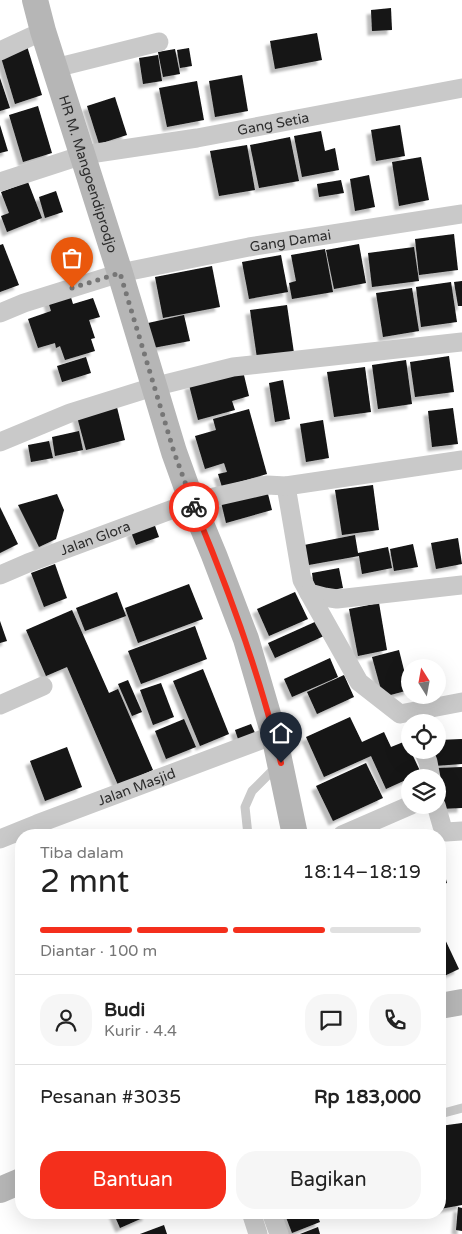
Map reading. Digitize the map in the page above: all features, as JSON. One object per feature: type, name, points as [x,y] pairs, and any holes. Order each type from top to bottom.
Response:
[{"type":"main road","name":"HR M. Mangoendiprodjo","points":[[35,0],[154,387],[192,502],[237,612],[274,735],[294,829]]},
{"type":"main road","points":[[446,1005],[462,1002]]},
{"type":"main road","points":[[0,1190],[15,1184]]},
{"type":"street","points":[[0,51],[43,31]]},
{"type":"street","points":[[55,68],[159,42]]},
{"type":"street","name":"Gang Setia","points":[[0,182],[82,155],[197,138],[462,88]]},
{"type":"street","name":"Gang Damai","points":[[0,313],[24,303],[120,273],[249,247],[462,214]]},
{"type":"street","points":[[0,442],[70,413],[154,387],[233,367],[462,342]]},
{"type":"street","name":"Jalan Glora","points":[[0,575],[28,562],[192,502],[268,485],[286,486],[462,460]]},
{"type":"street","points":[[286,486],[302,580],[359,682],[401,718]]},
{"type":"street","points":[[309,593],[324,598],[337,599],[462,585]]},
{"type":"street","points":[[0,705],[43,686]]},
{"type":"street","points":[[426,714],[462,702]]},
{"type":"street","name":"Jalan Masjid","points":[[24,829],[274,735]]},
{"type":"street","points":[[356,829],[401,809]]},
{"type":"street","points":[[439,814],[444,829]]},
{"type":"street","points":[[446,832],[462,831]]},
{"type":"street","name":"Jalan Masjid","points":[[0,839],[15,833]]},
{"type":"street","points":[[253,1219],[258,1234]]},
{"type":"street","points":[[274,1219],[279,1234]]},
{"type":"lane","points":[[247,829],[245,807],[252,791],[281,763]]},
{"type":"lane","points":[[446,1112],[462,1108]]},
{"type":"building","points":[[391,8],[392,30],[372,31],[371,10]]},
{"type":"building","points":[[317,33],[322,60],[275,69],[270,41]]},
{"type":"building","points":[[27,46],[42,95],[15,104],[0,54]]},
{"type":"building","points":[[189,48],[192,66],[180,68],[177,50]]},
{"type":"building","points":[[175,49],[180,74],[163,77],[158,52]]},
{"type":"building","points":[[158,55],[162,81],[143,84],[139,58]]},
{"type":"building","points":[[242,75],[248,111],[215,117],[209,81]]},
{"type":"building","points":[[0,78],[10,108],[0,111]]},
{"type":"building","points":[[197,81],[204,120],[167,127],[159,88]]},
{"type":"building","points":[[115,97],[127,135],[99,144],[87,106]]},
{"type":"building","points":[[38,106],[52,153],[23,162],[9,115]]},
{"type":"building","points":[[0,125],[8,151],[0,153]]},
{"type":"building","points":[[400,125],[405,156],[376,161],[371,130]]},
{"type":"building","points":[[321,131],[325,151],[335,148],[339,170],[302,177],[294,136]]},
{"type":"building","points":[[290,137],[299,181],[259,188],[250,145]]},
{"type":"building","points":[[247,145],[255,190],[219,196],[210,151]]},
{"type":"building","points":[[421,157],[429,200],[399,206],[392,162]]},
{"type":"building","points":[[369,175],[375,207],[355,211],[350,179]]},
{"type":"building","points":[[341,180],[344,193],[319,197],[317,184]]},
{"type":"building","points":[[28,182],[42,218],[7,232],[1,216],[9,213],[1,192]]},
{"type":"building","points":[[56,191],[63,212],[45,218],[39,197]]},
{"type":"building","points":[[454,234],[458,270],[419,275],[415,239]]},
{"type":"building","points":[[3,244],[19,285],[0,292],[0,245]]},
{"type":"building","points":[[359,244],[366,283],[334,289],[326,250]]},
{"type":"building","points":[[414,247],[419,281],[372,287],[368,253]]},
{"type":"building","points":[[325,249],[333,292],[292,299],[289,283],[296,281],[291,255]]},
{"type":"building","points":[[281,255],[288,292],[249,299],[242,262]]},
{"type":"building","points":[[212,266],[220,307],[163,318],[155,277]]},
{"type":"building","points":[[462,281],[462,306],[458,306],[454,282]]},
{"type":"building","points":[[451,282],[457,322],[421,327],[416,287]]},
{"type":"building","points":[[412,288],[419,331],[383,337],[376,293]]},
{"type":"building","points":[[69,291],[73,304],[93,298],[100,317],[89,320],[95,338],[91,339],[95,351],[65,360],[60,346],[56,348],[55,343],[38,348],[28,319],[51,311],[47,298]]},
{"type":"building","points":[[287,305],[294,353],[257,358],[250,310]]},
{"type":"building","points":[[184,315],[190,341],[153,348],[148,323]]},
{"type":"building","points":[[449,356],[454,392],[415,397],[410,362]]},
{"type":"building","points":[[86,357],[91,373],[62,382],[57,366]]},
{"type":"building","points":[[406,360],[412,404],[378,409],[372,365]]},
{"type":"building","points":[[365,367],[371,412],[334,417],[327,372]]},
{"type":"building","points":[[243,371],[249,396],[232,401],[235,410],[198,420],[189,385]]},
{"type":"building","points":[[283,380],[290,419],[275,422],[269,383]]},
{"type":"building","points":[[116,403],[125,440],[86,450],[76,413]]},
{"type":"building","points":[[453,408],[458,444],[432,447],[428,411]]},
{"type":"building","points":[[249,409],[267,474],[222,487],[218,474],[227,472],[224,463],[205,469],[195,436],[216,430],[213,419]]},
{"type":"building","points":[[323,420],[329,458],[306,462],[300,424]]},
{"type":"building","points":[[79,431],[83,450],[55,456],[52,437]]},
{"type":"building","points":[[49,441],[53,458],[31,462],[28,445]]},
{"type":"building","points":[[373,485],[379,530],[342,535],[335,490]]},
{"type":"building","points":[[267,490],[272,510],[226,523],[221,502]]},
{"type":"building","points":[[57,494],[64,510],[56,539],[39,547],[18,505]]},
{"type":"building","points":[[0,507],[18,544],[0,553]]},
{"type":"building","points":[[154,523],[159,537],[136,545],[131,532]]},
{"type":"building","points":[[355,535],[358,553],[388,547],[392,568],[362,574],[359,556],[303,566],[299,546]]},
{"type":"building","points":[[458,538],[462,564],[436,569],[431,543]]},
{"type":"building","points":[[413,544],[418,567],[394,571],[390,549]]},
{"type":"building","points":[[55,564],[67,598],[44,607],[31,573]]},
{"type":"building","points":[[339,568],[343,588],[315,593],[312,573]]},
{"type":"building","points":[[189,584],[203,619],[138,643],[125,608]]},
{"type":"building","points":[[117,592],[126,616],[85,631],[76,608]]},
{"type":"building","points":[[295,592],[308,619],[269,636],[257,609]]},
{"type":"building","points":[[379,603],[387,650],[358,656],[349,609]]},
{"type":"building","points":[[72,610],[109,693],[118,689],[153,770],[118,785],[67,667],[46,676],[26,630]]},
{"type":"building","points":[[0,621],[7,641],[0,643]]},
{"type":"building","points":[[317,621],[324,636],[275,658],[268,643]]},
{"type":"building","points":[[195,626],[207,659],[141,684],[128,651]]},
{"type":"building","points":[[399,650],[401,659],[401,692],[383,697],[372,657]]},
{"type":"building","points":[[330,658],[338,677],[292,697],[284,679]]},
{"type":"building","points":[[203,669],[229,734],[200,746],[173,681]]},
{"type":"building","points":[[344,675],[354,697],[317,714],[307,692]]},
{"type":"building","points":[[128,680],[142,712],[132,716],[118,684]]},
{"type":"building","points":[[161,683],[174,717],[153,725],[140,690]]},
{"type":"building","points":[[350,717],[362,742],[384,732],[391,747],[401,743],[401,759],[414,759],[419,769],[401,769],[401,782],[386,789],[371,756],[324,777],[306,737]]},
{"type":"building","points":[[184,719],[196,747],[166,759],[155,731]]},
{"type":"building","points":[[251,724],[256,735],[239,742],[235,730]]},
{"type":"building","points":[[462,739],[462,764],[434,766],[434,759],[446,759],[446,740]]},
{"type":"building","points":[[67,747],[82,787],[45,801],[30,761]]},
{"type":"building","points":[[366,763],[383,798],[333,821],[316,786]]},
{"type":"building","points":[[462,767],[462,808],[446,809],[446,769],[437,768]]},
{"type":"building","points":[[446,941],[459,969],[446,975]]},
{"type":"building","points":[[462,1123],[462,1205],[446,1208],[446,1125]]},
{"type":"building","points":[[458,1207],[462,1208],[462,1231],[456,1230]]},
{"type":"building","points":[[116,1219],[140,1219],[120,1228]]},
{"type":"building","points":[[287,1219],[319,1219],[320,1222],[292,1233]]},
{"type":"building","points":[[164,1225],[167,1234],[140,1234]]},
{"type":"building","points":[[318,1227],[320,1234],[300,1234]]},
{"type":"way so far","points":[[72,288],[120,273],[174,452],[194,507]]},
{"type":"route","points":[[194,507],[237,612],[281,763]]}]
